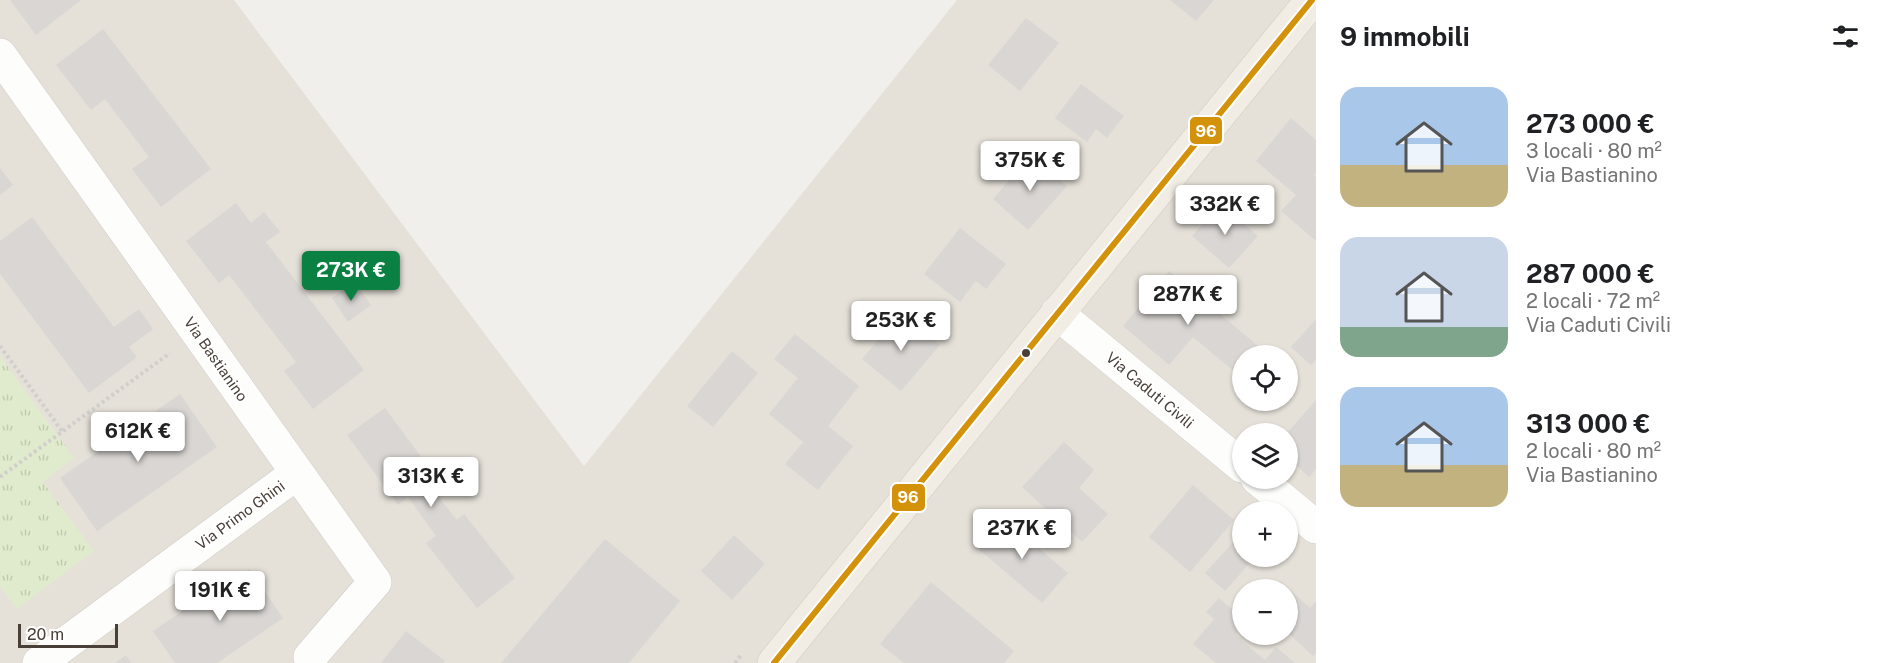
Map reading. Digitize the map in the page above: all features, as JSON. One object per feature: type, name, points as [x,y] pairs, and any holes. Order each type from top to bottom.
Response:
[{"type":"main road","points":[[774,663],[1312,0]]},
{"type":"street","name":"Via Bastianino","points":[[0,56],[375,582],[310,657]]},
{"type":"street","name":"Via Caduti Civili","points":[[1057,313],[1232,458]]},
{"type":"street","name":"Via Primo Ghini","points":[[39,663],[297,473]]},
{"type":"street","points":[[1270,489],[1316,527]]},
{"type":"path","points":[[0,477],[197,333]]},
{"type":"path","points":[[0,346],[62,431]]},
{"type":"shaded area","points":[[0,0],[234,0],[584,466],[957,0],[1316,0],[1316,663],[0,663]]},
{"type":"green space","points":[[0,356],[74,458],[43,482],[94,551],[17,609],[0,586]]},
{"type":"building","points":[[10,0],[81,0],[36,35]]},
{"type":"building","points":[[1170,0],[1214,0],[1196,21]]},
{"type":"building","points":[[1026,18],[1059,43],[1020,91],[988,65]]},
{"type":"building","points":[[103,29],[211,169],[161,207],[132,169],[149,157],[105,99],[91,110],[56,65]]},
{"type":"building","points":[[1081,84],[1124,116],[1107,138],[1096,129],[1087,142],[1055,118]]},
{"type":"building","points":[[1291,118],[1316,140],[1316,172],[1314,175],[1316,177],[1316,241],[1281,211],[1296,195],[1256,161]]},
{"type":"building","points":[[1031,155],[1067,186],[1028,230],[993,199]]},
{"type":"building","points":[[0,168],[13,185],[0,195]]},
{"type":"building","points":[[236,203],[251,223],[264,212],[280,232],[266,242],[364,370],[313,409],[284,371],[296,362],[229,275],[219,283],[186,241]]},
{"type":"building","points":[[1220,203],[1258,236],[1229,268],[1192,236]]},
{"type":"building","points":[[32,217],[114,327],[139,309],[153,329],[129,347],[137,357],[89,393],[0,274],[0,241]]},
{"type":"building","points":[[960,228],[1006,264],[986,289],[976,281],[960,302],[924,274]]},
{"type":"building","points":[[1169,271],[1257,345],[1232,345],[1232,370],[1193,337],[1169,365],[1123,326]]},
{"type":"building","points":[[354,282],[371,305],[348,322],[332,298]]},
{"type":"building","points":[[901,313],[940,345],[901,391],[862,359]]},
{"type":"building","points":[[1316,319],[1316,360],[1311,365],[1298,353],[1298,345],[1293,345]]},
{"type":"building","points":[[795,334],[859,386],[828,426],[853,446],[818,490],[785,464],[803,442],[769,414],[798,378],[774,359]]},
{"type":"building","points":[[732,351],[758,373],[713,427],[687,406]]},
{"type":"building","points":[[180,394],[217,447],[97,531],[60,478]]},
{"type":"building","points":[[1316,400],[1316,469],[1309,477],[1298,467],[1298,423],[1296,423]]},
{"type":"building","points":[[385,408],[436,477],[429,482],[444,504],[457,520],[464,514],[515,578],[477,608],[426,543],[436,536],[408,497],[398,505],[347,435]]},
{"type":"building","points":[[1064,442],[1094,470],[1079,488],[1108,514],[1082,542],[1022,487]]},
{"type":"building","points":[[1193,485],[1232,518],[1232,522],[1190,572],[1149,537]]},
{"type":"building","points":[[1002,517],[1068,573],[1042,603],[976,547]]},
{"type":"building","points":[[734,535],[765,564],[732,600],[701,571]]},
{"type":"building","points":[[605,539],[680,601],[629,663],[501,663]]},
{"type":"building","points":[[1232,544],[1232,567],[1246,567],[1236,579],[1232,579],[1232,583],[1225,591],[1205,573]]},
{"type":"building","points":[[249,569],[283,618],[217,663],[175,663],[153,631],[188,607],[190,611],[214,594],[210,588],[231,574],[235,579]]},
{"type":"building","points":[[931,582],[1014,651],[1004,663],[904,663],[880,644]]},
{"type":"building","points":[[1298,597],[1310,608],[1316,601],[1316,653],[1313,656],[1298,642]]},
{"type":"building","points":[[1219,598],[1232,609],[1232,645],[1247,645],[1265,660],[1276,647],[1295,663],[1216,663],[1193,644],[1214,619],[1206,612]]},
{"type":"building","points":[[406,631],[445,661],[443,663],[381,663]]},
{"type":"building","points":[[126,655],[131,663],[115,663]]},
{"type":"transit line","name":"96","points":[[774,663],[1312,0]]}]
